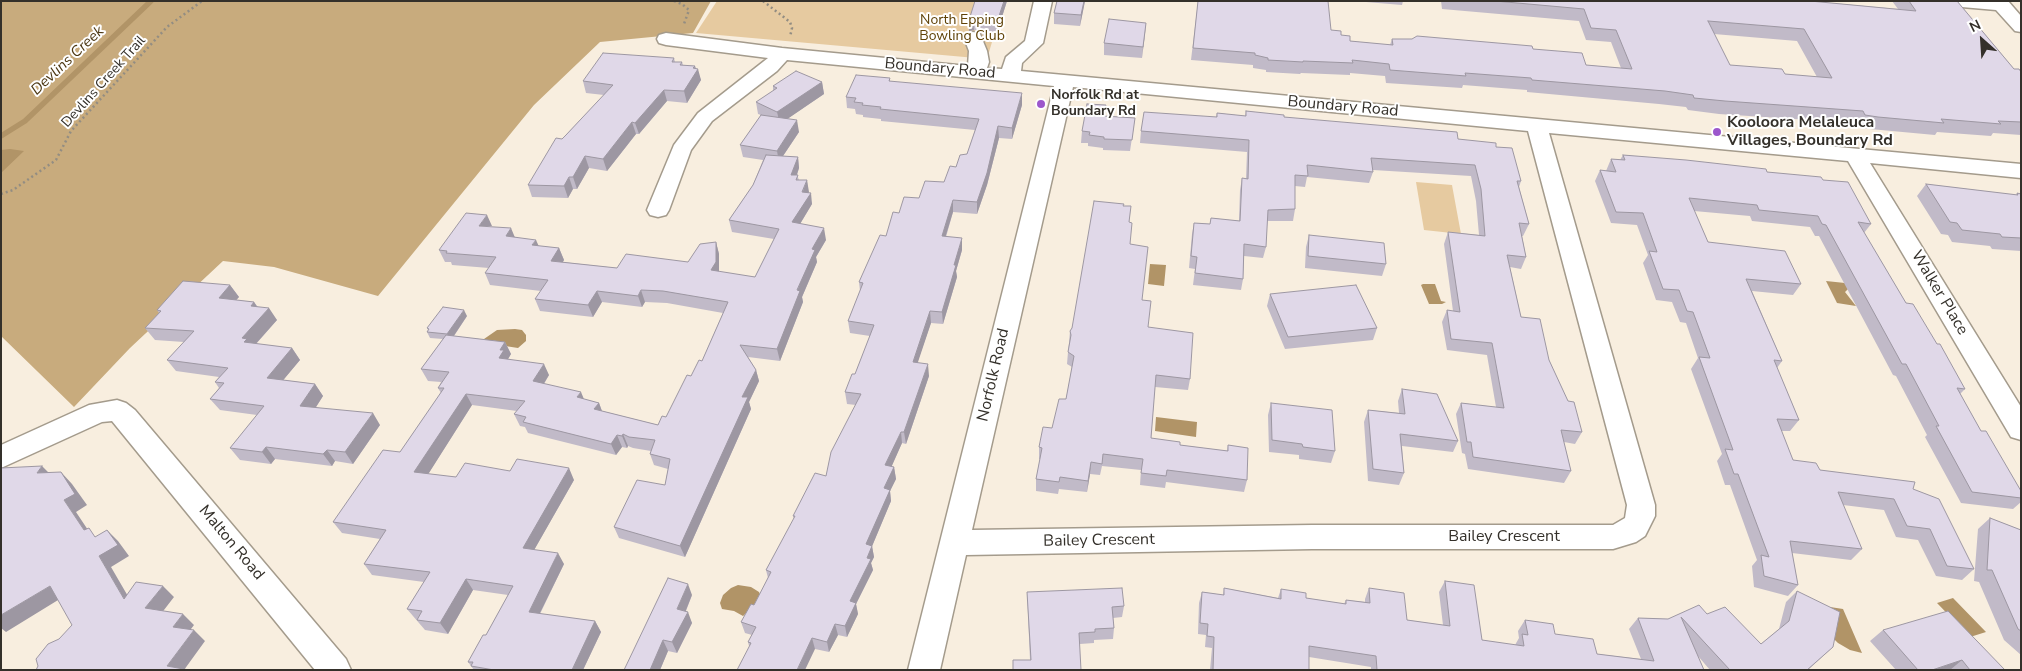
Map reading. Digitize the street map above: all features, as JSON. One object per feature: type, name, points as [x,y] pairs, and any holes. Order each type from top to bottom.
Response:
[{"type":"street","points":[[1010,76],[1013,61],[1034,43],[1043,1]]},
{"type":"street","points":[[1950,1],[1999,3],[2021,27]]},
{"type":"street","points":[[973,38],[978,51],[979,62],[975,73]]},
{"type":"street","name":"Boundary Road","points":[[672,40],[784,55],[2021,171]]},
{"type":"street","points":[[658,210],[681,149],[705,116],[784,55]]},
{"type":"street","name":"Norfolk Road","points":[[924,670],[1065,81]]},
{"type":"street","name":"Bailey Crescent","points":[[954,543],[1312,537],[1613,538],[1636,527],[1641,516],[1641,505],[1537,125]]},
{"type":"street","name":"Walker Place","points":[[1856,156],[2021,430]]},
{"type":"street","name":"Malton Road","points":[[1,457],[98,412],[117,410],[126,417],[335,670]]},
{"type":"path","name":"Devlins Creek Trail","points":[[1,194],[13,190],[56,160],[71,131],[167,27],[202,1]]},
{"type":"path","points":[[672,40],[689,10],[682,4],[674,1]]},
{"type":"path","points":[[763,1],[790,22],[792,28],[784,55]]},
{"type":"path","points":[[1736,109],[1744,130]]},
{"type":"green space","name":"North Epping Bowling Club","points":[[717,1],[1004,1],[987,59],[696,33]]},
{"type":"green space","points":[[1416,182],[1452,185],[1461,234],[1424,230]]},
{"type":"shaded area","points":[[1,1],[711,1],[693,33],[600,42],[534,105],[378,296],[274,267],[223,261],[130,348],[74,407],[1,336]]},
{"type":"shaded area","points":[[1,150],[24,151],[1,173]]},
{"type":"shaded area","points":[[1150,264],[1166,265],[1164,286],[1148,284]]},
{"type":"shaded area","points":[[1826,281],[1845,283],[1850,287],[1845,292],[1856,306],[1837,303]]},
{"type":"shaded area","points":[[1435,284],[1441,301],[1446,302],[1442,304],[1429,304],[1421,285]]},
{"type":"shaded area","points":[[497,330],[522,330],[526,335],[526,341],[518,348],[486,343],[484,339]]},
{"type":"shaded area","points":[[1156,417],[1197,422],[1196,437],[1155,431]]},
{"type":"shaded area","points":[[738,585],[751,587],[759,592],[762,599],[743,616],[734,611],[722,609],[720,603],[723,595]]},
{"type":"shaded area","points":[[1953,598],[1986,632],[1970,637],[1937,603]]},
{"type":"shaded area","points":[[1830,607],[1843,609],[1862,653],[1850,650],[1833,638]]},
{"type":"building","points":[[975,1],[1004,1],[996,25],[982,24],[980,21],[973,19],[969,20]]},
{"type":"building","points":[[1057,1],[1084,1],[1081,15],[1054,13]]},
{"type":"building","points":[[1198,1],[1328,1],[1331,30],[1341,31],[1341,35],[1350,36],[1350,41],[1393,45],[1392,39],[1412,39],[1417,36],[1532,46],[1533,49],[1582,53],[1586,65],[1632,69],[1616,30],[1591,28],[1584,9],[1495,1],[1810,1],[1916,11],[1909,1],[1957,1],[2014,69],[2019,69],[2021,72],[2021,122],[1998,121],[2001,124],[1941,119],[1944,123],[1878,117],[1865,115],[1863,111],[1694,98],[1693,95],[1665,91],[1532,80],[1531,78],[1465,73],[1466,76],[1390,70],[1389,64],[1352,60],[1353,63],[1268,60],[1268,58],[1255,55],[1255,53],[1193,48]],"holes":[[[1708,21],[1804,29],[1832,78],[1785,74],[1782,69],[1730,65]]]},
{"type":"building","points":[[1109,19],[1146,23],[1143,47],[1104,43]]},
{"type":"building","points":[[603,53],[674,58],[672,62],[682,62],[680,65],[695,66],[693,68],[698,69],[684,91],[664,90],[635,123],[632,122],[603,159],[585,156],[573,177],[569,177],[564,186],[528,185],[556,138],[562,139],[613,85],[583,81]]},
{"type":"building","points":[[796,71],[822,82],[777,112],[756,102],[777,88],[773,86]]},
{"type":"building","points":[[856,75],[890,78],[889,81],[1022,93],[1012,128],[998,126],[987,173],[977,202],[953,200],[942,236],[962,238],[954,265],[956,265],[942,312],[930,311],[913,362],[928,364],[904,432],[901,432],[885,465],[894,467],[884,488],[890,490],[866,544],[872,546],[867,558],[871,559],[850,601],[856,603],[845,626],[835,624],[827,642],[812,638],[797,670],[737,670],[751,643],[748,642],[756,627],[741,622],[751,604],[754,605],[771,572],[766,570],[795,516],[793,516],[815,473],[826,476],[831,452],[861,394],[845,392],[852,374],[855,374],[874,325],[848,321],[863,283],[859,282],[880,235],[886,236],[893,212],[899,213],[904,197],[919,198],[925,181],[944,182],[950,166],[956,167],[960,155],[967,154],[979,119],[880,109],[881,107],[862,105],[863,103],[854,102],[856,98],[846,97]]},
{"type":"building","points":[[1087,104],[1106,105],[1104,116],[1135,118],[1132,140],[1104,139],[1104,137],[1089,135],[1090,132],[1082,131]]},
{"type":"building","points":[[1246,111],[1284,115],[1284,117],[1457,132],[1458,139],[1496,143],[1496,147],[1512,148],[1521,181],[1517,181],[1529,224],[1519,223],[1526,257],[1507,255],[1521,317],[1540,319],[1549,360],[1568,401],[1574,402],[1582,432],[1561,430],[1571,471],[1473,457],[1471,442],[1467,442],[1461,403],[1504,408],[1492,343],[1451,339],[1447,310],[1460,312],[1448,232],[1485,236],[1481,189],[1475,165],[1371,158],[1373,172],[1307,165],[1308,176],[1295,175],[1295,209],[1268,210],[1266,247],[1244,244],[1243,279],[1195,273],[1197,257],[1191,256],[1194,223],[1210,224],[1211,218],[1240,221],[1242,178],[1248,179],[1249,140],[1141,131],[1144,112],[1217,117],[1217,113],[1246,116]]},
{"type":"building","points":[[761,115],[797,120],[777,151],[740,145]]},
{"type":"building","points":[[766,155],[798,157],[791,175],[798,175],[796,180],[807,180],[802,192],[811,193],[792,222],[824,228],[812,249],[815,250],[797,290],[800,291],[777,349],[740,345],[756,370],[742,397],[748,397],[680,546],[614,527],[637,480],[665,485],[670,459],[650,454],[655,440],[629,437],[623,434],[622,436],[617,435],[611,444],[523,422],[526,417],[514,414],[525,401],[466,394],[414,472],[456,477],[465,463],[510,471],[517,459],[569,468],[523,548],[558,553],[529,612],[595,621],[572,670],[494,670],[471,666],[473,662],[468,662],[483,635],[486,635],[513,586],[466,579],[440,623],[417,620],[422,611],[407,609],[430,572],[364,564],[386,530],[333,522],[383,450],[400,452],[444,388],[438,388],[449,372],[421,369],[446,335],[505,342],[500,350],[504,350],[499,358],[544,364],[533,381],[581,392],[577,397],[599,403],[594,409],[658,425],[662,416],[666,417],[687,375],[691,376],[699,360],[702,361],[728,302],[663,291],[641,290],[638,296],[597,291],[588,305],[535,299],[548,280],[485,273],[496,257],[446,253],[447,251],[439,250],[466,213],[487,215],[479,226],[511,228],[506,236],[536,240],[532,245],[559,248],[551,261],[617,268],[626,254],[688,262],[700,244],[716,242],[716,262],[711,270],[755,277],[779,229],[729,220],[753,185]]},
{"type":"building","points":[[1623,155],[1766,169],[1767,172],[1821,177],[1823,180],[1848,182],[1871,224],[1858,222],[1906,303],[1913,304],[1937,344],[1940,344],[1965,389],[1957,388],[1981,431],[1986,431],[2021,491],[2021,498],[1972,492],[1936,426],[1939,426],[1906,364],[1902,364],[1826,225],[1822,224],[1818,216],[1759,210],[1757,205],[1689,198],[1708,242],[1785,251],[1801,284],[1746,279],[1782,361],[1774,360],[1799,420],[1777,419],[1793,460],[1816,463],[1820,470],[1915,482],[1913,489],[1939,499],[1974,569],[1947,566],[1930,529],[1907,526],[1894,499],[1838,492],[1862,549],[1790,541],[1798,585],[1764,576],[1761,555],[1769,557],[1738,474],[1734,474],[1725,449],[1733,450],[1699,357],[1710,358],[1693,312],[1687,311],[1679,290],[1663,289],[1649,251],[1657,252],[1643,213],[1616,212],[1600,170],[1616,172],[1611,159],[1625,160]]},
{"type":"building","points":[[1926,184],[2021,194],[2021,238],[2002,237],[2000,234],[1962,230],[1957,223],[1950,222]]},
{"type":"building","points":[[1094,201],[1131,206],[1129,222],[1132,223],[1130,244],[1148,247],[1142,300],[1151,301],[1148,327],[1193,333],[1190,379],[1156,375],[1151,438],[1180,442],[1180,445],[1228,451],[1228,445],[1248,448],[1247,480],[1167,470],[1166,476],[1141,473],[1143,459],[1103,454],[1102,464],[1091,462],[1088,481],[1060,477],[1059,482],[1036,479],[1042,448],[1039,447],[1043,427],[1052,428],[1059,399],[1066,399],[1074,356],[1068,352],[1070,331]]},
{"type":"building","points":[[1309,235],[1384,243],[1386,264],[1308,256]]},
{"type":"building","points":[[183,281],[230,285],[219,298],[254,302],[251,306],[269,308],[242,338],[247,339],[244,342],[292,348],[267,378],[315,384],[300,406],[373,413],[345,452],[327,450],[323,454],[266,447],[262,452],[230,448],[264,406],[210,399],[224,383],[215,382],[228,368],[167,360],[194,331],[145,328],[161,311],[157,310]]},
{"type":"building","points":[[1356,285],[1377,328],[1288,337],[1270,294]]},
{"type":"building","points":[[443,307],[464,310],[447,334],[427,332],[429,329],[427,328]]},
{"type":"building","points":[[1402,389],[1437,394],[1458,441],[1400,434],[1404,473],[1373,469],[1368,410],[1405,414]]},
{"type":"building","points":[[1271,403],[1332,410],[1335,451],[1303,447],[1302,444],[1272,440]]},
{"type":"building","points":[[42,466],[37,473],[61,472],[75,494],[64,500],[84,530],[89,528],[95,537],[107,530],[118,545],[99,556],[124,599],[136,582],[163,586],[145,608],[183,614],[173,627],[194,630],[167,666],[189,670],[36,670],[38,666],[36,659],[48,644],[59,639],[72,625],[50,586],[1,615],[1,468]]},
{"type":"building","points":[[1990,518],[2021,530],[2021,631],[2018,629],[1992,570],[1987,570]]},
{"type":"building","points":[[668,578],[688,584],[677,609],[688,612],[672,642],[663,640],[650,670],[624,670]]},
{"type":"building","points":[[1445,581],[1474,585],[1482,640],[1524,646],[1522,634],[1528,635],[1525,620],[1553,624],[1555,634],[1593,639],[1597,654],[1654,661],[1638,618],[1668,619],[1699,605],[1707,614],[1725,607],[1761,644],[1789,621],[1797,591],[1840,612],[1833,647],[1807,670],[1730,670],[1681,617],[1704,670],[1377,670],[1376,656],[1309,646],[1309,670],[1213,670],[1214,637],[1207,636],[1208,624],[1200,623],[1202,592],[1224,595],[1224,588],[1281,599],[1281,589],[1306,593],[1306,598],[1346,604],[1346,600],[1370,603],[1369,588],[1404,593],[1407,620],[1450,626]]},
{"type":"building","points":[[1122,588],[1124,606],[1112,607],[1114,628],[1095,629],[1095,632],[1079,633],[1081,670],[1013,670],[1013,660],[1031,660],[1027,592]]},
{"type":"building","points":[[1948,611],[2005,670],[1970,670],[1962,660],[1932,670],[1918,670],[1883,630]]},
{"type":"waterway","name":"Devlins Creek","points":[[1,136],[25,121],[151,1]]},
{"type":"place","name":"Norfolk Rd at Boundary Rd","points":[[1041,104]]},
{"type":"place","name":"Kooloora Melaleuca Villages, Boundary Rd","points":[[1717,132]]}]
